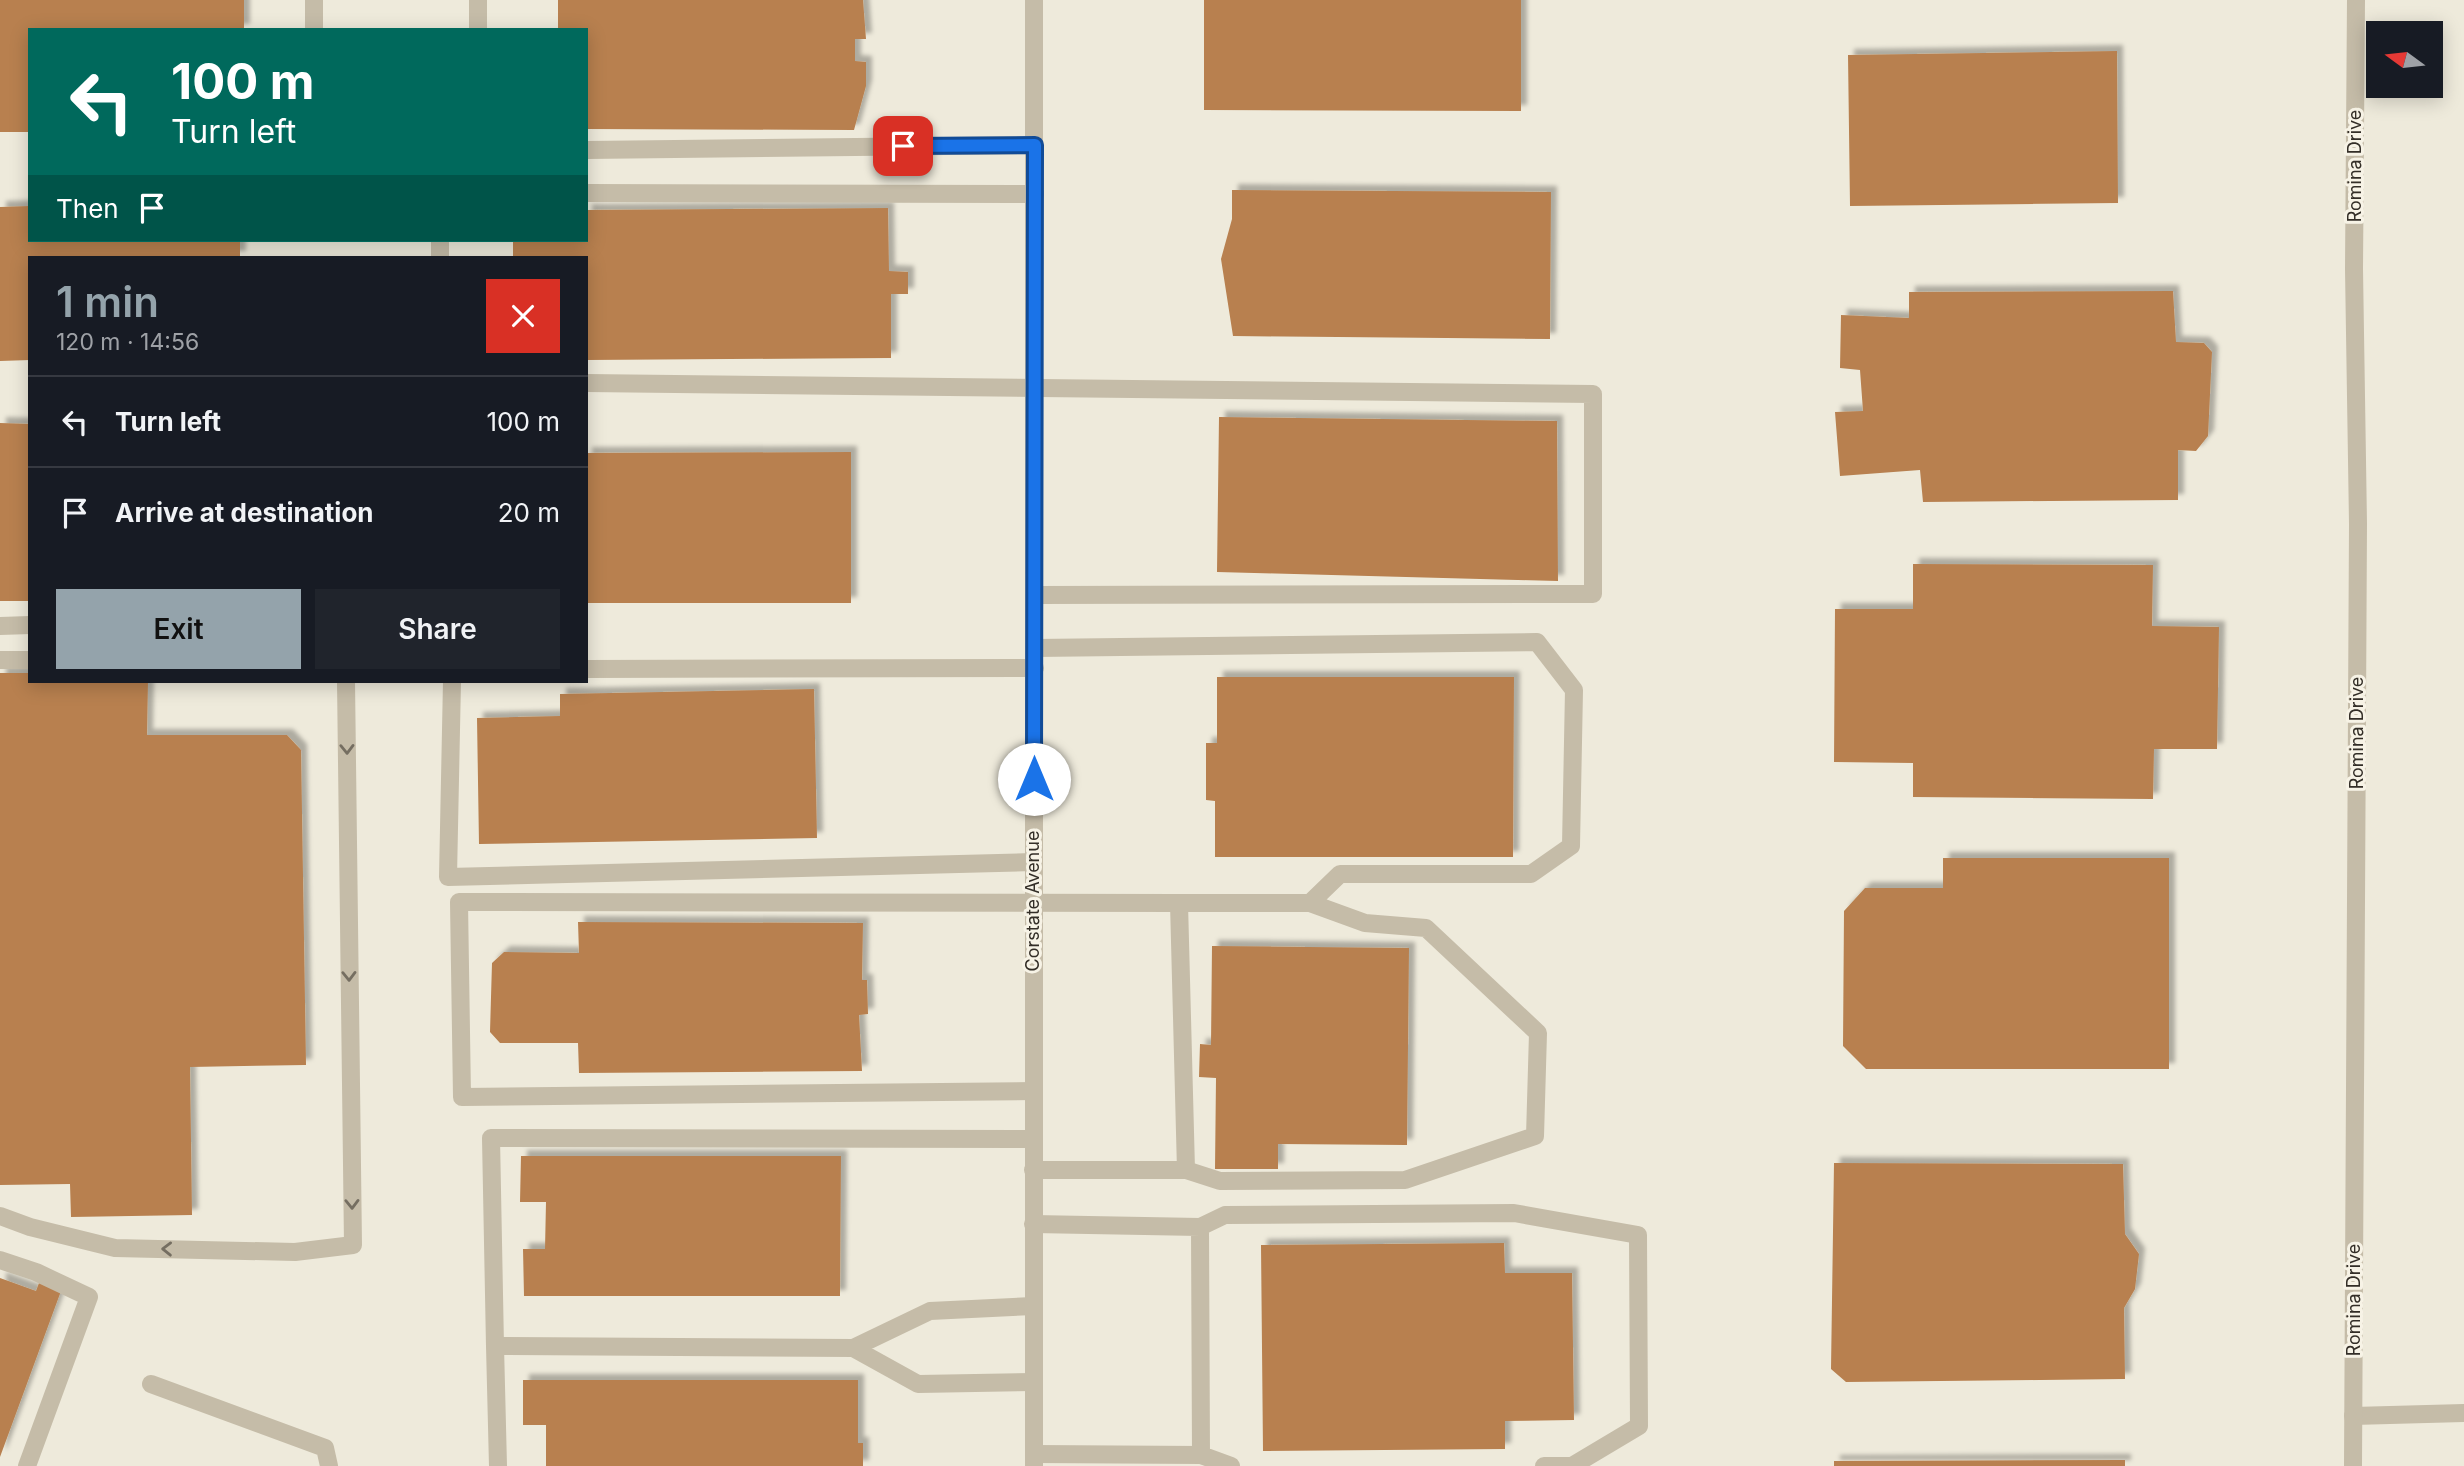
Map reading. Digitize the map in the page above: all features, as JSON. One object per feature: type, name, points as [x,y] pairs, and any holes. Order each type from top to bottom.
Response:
[{"type":"street","points":[[314,0],[314,28]]},
{"type":"street","points":[[478,0],[478,28]]},
{"type":"street","name":"Corstate Avenue","points":[[1034,0],[1034,1460]]},
{"type":"street","name":"Romina Drive","points":[[2353,1466],[2358,551],[2354,269],[2356,0]]},
{"type":"street","points":[[588,149],[1035,145]]},
{"type":"street","points":[[588,193],[1035,194]]},
{"type":"street","points":[[588,383],[1593,394],[1593,594],[1035,595]]},
{"type":"street","points":[[0,626],[28,625]]},
{"type":"street","points":[[1035,649],[1537,642],[1574,690],[1571,846],[1531,874],[1340,874],[1310,903]]},
{"type":"street","points":[[0,660],[28,660]]},
{"type":"street","points":[[588,669],[1035,668]]},
{"type":"street","points":[[0,1216],[30,1227],[115,1248],[295,1252],[353,1245],[346,683]]},
{"type":"street","points":[[452,683],[448,877],[1033,862]]},
{"type":"street","points":[[1033,1170],[1186,1170],[1220,1181],[1405,1180],[1535,1136],[1538,1033],[1426,928],[1365,923],[1310,903],[459,902],[462,1097],[1034,1091]]},
{"type":"street","points":[[1179,903],[1186,1170]]},
{"type":"street","points":[[498,1466],[491,1138],[1033,1139]]},
{"type":"street","points":[[1033,1224],[1199,1227],[1225,1215],[1514,1213],[1638,1235],[1639,1426],[1572,1466],[1544,1466]]},
{"type":"street","points":[[1199,1227],[1200,1455]]},
{"type":"street","points":[[0,1260],[36,1272],[89,1297],[27,1466]]},
{"type":"street","points":[[495,1346],[853,1348],[930,1311],[1033,1306]]},
{"type":"street","points":[[853,1348],[918,1384],[1034,1382]]},
{"type":"street","points":[[151,1384],[325,1448],[329,1466]]},
{"type":"street","points":[[2353,1416],[2464,1413]]},
{"type":"street","points":[[1034,1460],[1200,1455],[1231,1466]]},
{"type":"building","points":[[0,0],[244,0],[244,28],[28,28],[28,132],[0,132]]},
{"type":"building","points":[[558,0],[863,0],[866,39],[855,39],[855,61],[866,62],[866,86],[854,130],[588,129],[588,28],[558,28]]},
{"type":"building","points":[[1204,0],[1521,0],[1521,111],[1204,110]]},
{"type":"building","points":[[2117,51],[2118,203],[1850,206],[1848,55]]},
{"type":"building","points":[[1232,190],[1551,192],[1550,339],[1233,336],[1221,259],[1232,219]]},
{"type":"building","points":[[28,206],[28,242],[240,242],[240,256],[28,256],[28,360],[0,361],[0,207]]},
{"type":"building","points":[[888,208],[889,271],[908,272],[908,294],[891,294],[891,358],[588,360],[588,256],[513,256],[513,242],[588,242],[588,210]]},
{"type":"building","points":[[2173,291],[2176,342],[2204,343],[2212,352],[2208,436],[2196,451],[2178,450],[2178,500],[1923,502],[1920,470],[1840,476],[1835,412],[1863,411],[1860,370],[1840,368],[1841,315],[1909,318],[1909,292]]},
{"type":"building","points":[[1219,417],[1557,421],[1558,581],[1217,572]]},
{"type":"building","points":[[0,423],[28,424],[28,601],[0,601]]},
{"type":"building","points":[[851,452],[851,603],[588,603],[588,453]]},
{"type":"building","points":[[1913,564],[2153,565],[2152,626],[2219,627],[2217,749],[2154,749],[2153,799],[1913,797],[1913,763],[1834,762],[1835,609],[1913,609]]},
{"type":"building","points":[[0,673],[28,673],[28,683],[148,683],[147,735],[287,735],[301,750],[306,1065],[190,1067],[192,1215],[71,1217],[70,1184],[0,1185]]},
{"type":"building","points":[[1217,677],[1514,677],[1513,857],[1215,857],[1215,801],[1206,800],[1206,743],[1217,743]]},
{"type":"building","points":[[814,689],[817,838],[479,844],[477,718],[560,716],[560,694]]},
{"type":"building","points":[[1943,858],[2169,858],[2169,1069],[1866,1069],[1843,1046],[1844,911],[1865,888],[1943,888]]},
{"type":"building","points":[[578,922],[863,923],[862,980],[867,980],[868,1014],[859,1015],[862,1071],[579,1073],[578,1043],[500,1043],[490,1032],[492,963],[504,952],[579,953]]},
{"type":"building","points":[[1212,946],[1409,948],[1407,1145],[1278,1144],[1278,1169],[1215,1169],[1216,1078],[1199,1077],[1200,1044],[1211,1045]]},
{"type":"building","points":[[521,1156],[841,1156],[840,1296],[524,1296],[523,1249],[545,1249],[546,1202],[520,1202]]},
{"type":"building","points":[[1834,1163],[2123,1164],[2125,1234],[2139,1254],[2135,1289],[2124,1308],[2125,1379],[1846,1382],[1831,1369]]},
{"type":"building","points":[[1504,1243],[1505,1273],[1572,1273],[1574,1420],[1505,1421],[1505,1449],[1263,1451],[1261,1245]]},
{"type":"building","points":[[0,1278],[36,1291],[39,1283],[61,1291],[0,1457]]},
{"type":"building","points":[[523,1380],[858,1380],[858,1443],[863,1443],[863,1466],[546,1466],[546,1425],[523,1425]]},
{"type":"building","points":[[2125,1460],[2125,1466],[1834,1466],[1834,1461]]},
{"type":"route","points":[[903,146],[1035,145],[1034,779]]}]
